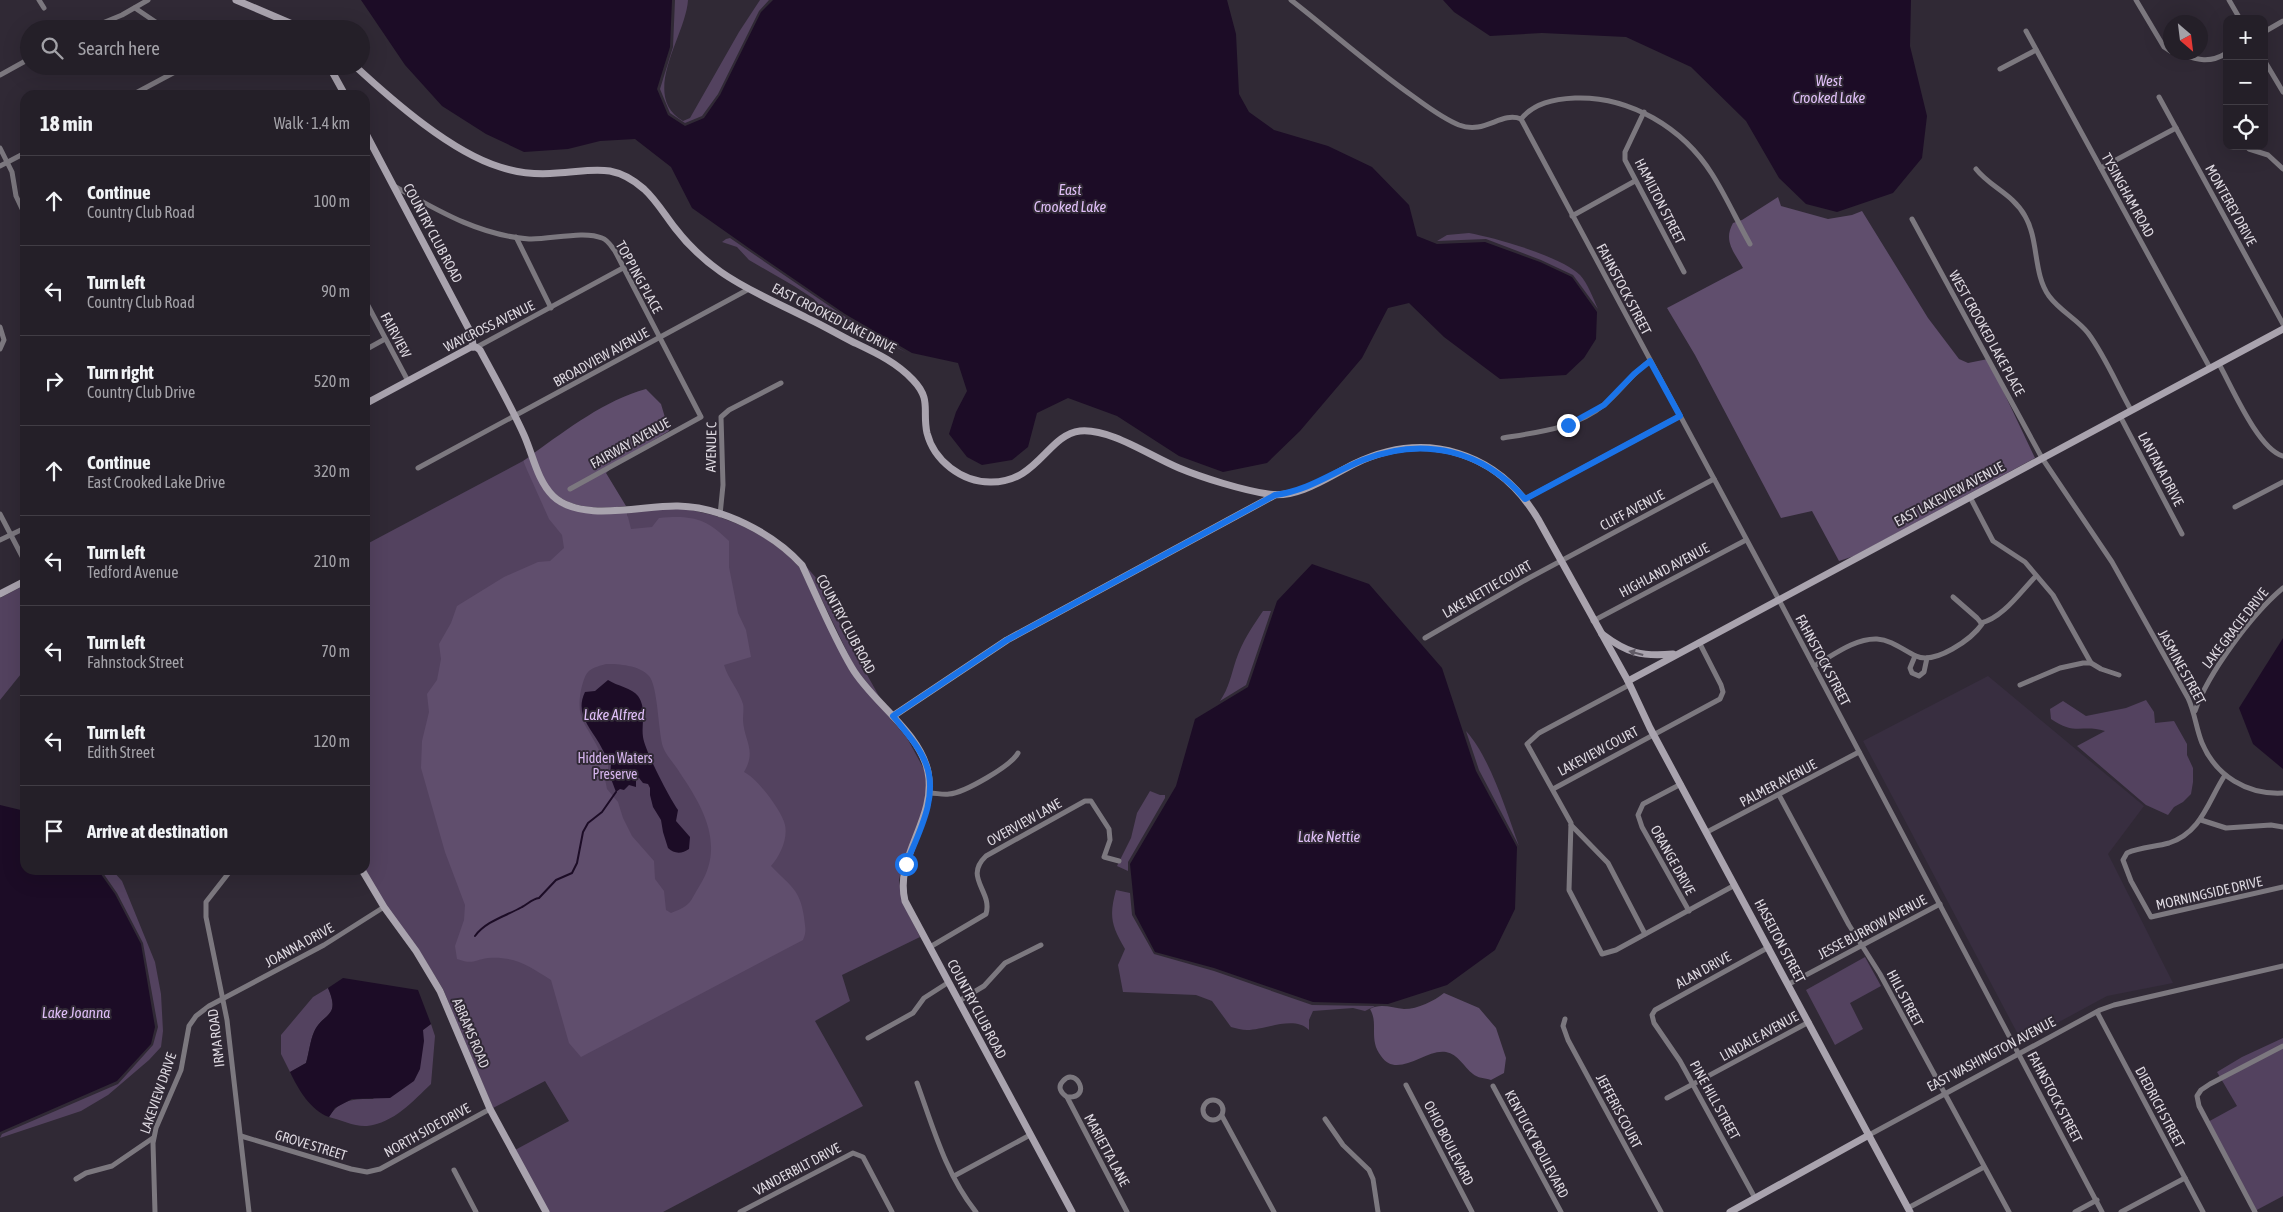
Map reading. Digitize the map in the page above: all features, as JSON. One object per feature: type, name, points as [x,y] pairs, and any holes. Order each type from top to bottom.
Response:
[{"type":"street","points":[[39,0],[44,8]]},
{"type":"street","points":[[108,20],[148,0]]},
{"type":"street","points":[[236,0],[283,20]]},
{"type":"street","points":[[1291,0],[1384,76],[1449,120],[1474,128],[1489,125],[1508,117],[1521,119],[1532,108],[1550,102],[1572,99],[1611,101],[1644,112],[1672,130],[1699,156],[1719,185],[1750,244]]},
{"type":"street","points":[[2136,0],[2163,45]]},
{"type":"street","points":[[2229,0],[2238,15]]},
{"type":"street","points":[[135,8],[153,20]]},
{"type":"street","points":[[2268,30],[2283,21]]},
{"type":"street","name":"TYSINGHAM ROAD","points":[[2026,31],[2210,368]]},
{"type":"street","points":[[2000,69],[2036,50]]},
{"type":"street","points":[[2203,60],[2217,59],[2223,55]]},
{"type":"street","points":[[0,75],[20,65]]},
{"type":"street","points":[[2268,67],[2283,92]]},
{"type":"street","points":[[141,90],[169,75]]},
{"type":"street","points":[[334,75],[342,90]]},
{"type":"street","name":"EAST CROOKED LAKE DRIVE","points":[[366,75],[412,114],[470,154],[484,161],[521,172],[537,174],[605,169],[625,176],[650,196],[676,230],[722,273],[749,289],[886,358],[903,370],[918,385],[925,397],[927,433],[937,454],[946,465],[965,476],[990,482],[1017,477],[1038,463],[1063,437],[1077,432],[1096,431],[1110,434],[1182,470],[1275,495],[1306,488],[1355,464],[1384,453],[1422,448],[1456,453],[1485,464],[1510,482],[1525,499],[1629,683]]},
{"type":"street","name":"MONTEREY DRIVE","points":[[2159,97],[2283,324]]},
{"type":"street","name":"HAMILTON STREET","points":[[1644,112],[1625,156],[1626,166],[1684,272]]},
{"type":"street","name":"FAHNSTOCK STREET","points":[[1521,119],[1814,666],[2102,1212]]},
{"type":"street","points":[[2101,168],[2176,128]]},
{"type":"street","name":"COUNTRY CLUB ROAD","points":[[370,141],[472,335],[475,347],[515,416],[543,483],[554,497],[567,505],[597,510],[679,506],[720,515],[743,524],[774,541],[791,553],[802,565],[852,669],[865,687],[910,737],[926,764],[930,793],[922,823],[906,864],[902,888],[905,901],[1072,1212]]},
{"type":"street","points":[[0,148],[8,162],[16,196],[20,204]]},
{"type":"street","points":[[2249,150],[2268,155],[2280,163],[2283,169]]},
{"type":"street","points":[[0,166],[20,156]]},
{"type":"street","points":[[1976,169],[1984,178],[2008,195],[2025,215],[2033,235],[2046,292],[2088,334],[2131,410]]},
{"type":"street","points":[[1572,216],[1635,181]]},
{"type":"street","name":"TOPPING PLACE","points":[[394,185],[462,223],[516,237],[547,239],[583,236],[602,238],[611,245],[701,417]]},
{"type":"street","name":"WEST CROOKED LAKE PLACE","points":[[1912,219],[2042,458]]},
{"type":"street","points":[[516,237],[551,308]]},
{"type":"street","name":"WAYCROSS AVENUE","points":[[370,401],[551,308],[623,268]]},
{"type":"street","name":"BROADVIEW AVENUE","points":[[418,468],[749,289]]},
{"type":"street","name":"FAIRVIEW","points":[[370,309],[408,381]]},
{"type":"street","points":[[0,327],[4,340],[0,349]]},
{"type":"street","name":"EAST LAKEVIEW AVENUE","points":[[1553,789],[1527,744],[1539,733],[1699,642],[2283,330]]},
{"type":"street","points":[[370,347],[386,339]]},
{"type":"street","points":[[1503,438],[1541,432],[1568,425],[1604,405],[1634,374],[1650,361]]},
{"type":"street","points":[[2218,364],[2262,441],[2274,452],[2283,456]]},
{"type":"street","name":"AVENUE C","points":[[720,515],[723,492],[721,417],[729,410],[781,383]]},
{"type":"street","points":[[1525,499],[1680,416]]},
{"type":"street","name":"LANTANA DRIVE","points":[[2120,416],[2182,534]]},
{"type":"street","name":"FAIRWAY AVENUE","points":[[570,489],[701,417]]},
{"type":"street","name":"JASMINE STREET","points":[[2042,458],[2063,492],[2091,528],[2112,562],[2195,712],[2199,733],[2207,753],[2225,775]]},
{"type":"street","name":"CLIFF AVENUE","points":[[1561,561],[1714,479]]},
{"type":"street","points":[[2236,507],[2283,482]]},
{"type":"street","points":[[893,716],[1007,640],[1275,495]]},
{"type":"street","points":[[1970,497],[1992,541],[2025,562],[2053,595],[2092,663],[2101,669],[2119,675]]},
{"type":"street","points":[[0,514],[20,552]]},
{"type":"street","points":[[0,540],[20,530]]},
{"type":"street","name":"HIGHLAND AVENUE","points":[[1593,621],[1746,540]]},
{"type":"street","name":"LAKE NETTIE COURT","points":[[1424,638],[1483,603],[1561,561]]},
{"type":"street","points":[[1981,622],[1991,620],[2001,612],[2036,576]]},
{"type":"street","points":[[0,594],[20,584]]},
{"type":"street","name":"LAKE GRACIE DRIVE","points":[[2195,712],[2209,680],[2253,619],[2283,588]]},
{"type":"street","points":[[1952,597],[1981,622]]},
{"type":"street","points":[[1814,666],[1853,645],[1870,639],[1889,641],[1915,656],[1927,658],[1950,652],[1981,626],[1981,622]]},
{"type":"street","name":"EAST CROOKED LAKE DRIVE","points":[[1600,632],[1621,647],[1638,654],[1655,656],[1679,653]]},
{"type":"street","name":"LAKEVIEW COURT","points":[[1553,789],[1717,701],[1722,696],[1721,685],[1699,642]]},
{"type":"street","points":[[1915,656],[1910,668],[1916,676],[1920,676],[1924,672],[1927,658]]},
{"type":"street","points":[[2020,685],[2060,668],[2092,663]]},
{"type":"street","name":"HASELTON STREET","points":[[1629,683],[1654,734],[1909,1210]]},
{"type":"street","name":"PALMER AVENUE","points":[[1707,832],[1859,752]]},
{"type":"street","points":[[930,793],[947,794],[959,792],[1006,766],[1018,753]]},
{"type":"street","points":[[2283,793],[2250,789],[2225,775],[2212,795],[2201,820],[2226,828],[2271,825],[2283,827]]},
{"type":"street","name":"ORANGE DRIVE","points":[[1681,784],[1643,804],[1638,815],[1642,827],[1688,911]]},
{"type":"street","points":[[1553,789],[1571,825],[1608,863],[1645,934]]},
{"type":"street","name":"HILL STREET","points":[[1779,795],[1862,946],[1880,974],[2009,1212]]},
{"type":"street","name":"OVERVIEW LANE","points":[[930,947],[986,914],[987,900],[977,873],[979,864],[986,856],[1085,801],[1091,801],[1109,829],[1110,840],[1104,857],[1119,861]]},
{"type":"street","name":"MORNINGSIDE DRIVE","points":[[2201,820],[2190,832],[2175,840],[2130,851],[2124,856],[2126,872],[2151,917],[2283,887]]},
{"type":"street","points":[[1571,825],[1569,890],[1601,952],[1607,953],[1616,950],[1735,885]]},
{"type":"street","name":"IRMA ROAD","points":[[227,875],[206,902],[205,907],[212,956],[223,1000],[249,1212]]},
{"type":"street","name":"ABRAMS ROAD","points":[[365,875],[384,908],[416,951],[440,990],[490,1109],[546,1212]]},
{"type":"street","name":"JESSE BURROW AVENUE","points":[[1789,984],[1940,904]]},
{"type":"street","name":"JOANNA DRIVE","points":[[223,1000],[324,945],[384,908]]},
{"type":"street","points":[[959,1001],[984,986],[1005,963],[1040,945]]},
{"type":"street","name":"ALAN DRIVE","points":[[1652,1015],[1655,1010],[1769,947]]},
{"type":"street","name":"EAST WASHINGTON AVENUE","points":[[1730,1212],[2097,1012],[2114,1005],[2283,966]]},
{"type":"street","points":[[868,1038],[913,1014],[924,998],[950,982]]},
{"type":"street","name":"LAKEVIEW DRIVE","points":[[155,1212],[154,1138],[159,1119],[180,1070],[189,1026],[201,1011],[223,1000]]},
{"type":"street","name":"DIEDRICH STREET","points":[[2097,1012],[2203,1212]]},
{"type":"street","name":"PINE HILL STREET","points":[[1652,1015],[1654,1023],[1680,1060],[1755,1198]]},
{"type":"street","name":"JEFFERIS COURT","points":[[1565,1019],[1564,1026],[1568,1040],[1661,1212]]},
{"type":"street","name":"LINDALE AVENUE","points":[[1667,1098],[1809,1022]]},
{"type":"street","points":[[2255,1212],[2199,1106],[2196,1096],[2200,1090],[2210,1084],[2283,1046]]},
{"type":"street","points":[[1065,1078],[1077,1079],[1081,1089],[1078,1095],[1073,1098],[1067,1097],[1062,1094],[1061,1082],[1065,1078]]},
{"type":"street","points":[[917,1083],[939,1146],[954,1176],[976,1212]]},
{"type":"street","name":"OHIO BOULEVARD","points":[[1406,1085],[1472,1212]]},
{"type":"street","name":"KENTUCKY BOULEVARD","points":[[1493,1086],[1561,1212]]},
{"type":"street","name":"MARIETTA LANE","points":[[1067,1097],[1127,1212]]},
{"type":"street","points":[[1222,1116],[1213,1121],[1208,1119],[1204,1115],[1204,1104],[1208,1101],[1219,1101],[1224,1110],[1222,1116],[1274,1212]]},
{"type":"street","name":"NORTH SIDE DRIVE","points":[[375,1171],[490,1109]]},
{"type":"street","points":[[1324,1119],[1343,1145],[1369,1170],[1373,1179],[1378,1212]]},
{"type":"street","points":[[954,1176],[1030,1134]]},
{"type":"street","name":"GROVE STREET","points":[[241,1136],[351,1170],[375,1171]]},
{"type":"street","points":[[76,1179],[86,1173],[112,1166],[154,1138]]},
{"type":"street","name":"VANDERBILT DRIVE","points":[[740,1212],[852,1153],[863,1157],[891,1210]]},
{"type":"street","points":[[1909,1210],[1984,1167]]},
{"type":"street","points":[[454,1170],[476,1212]]},
{"type":"street","points":[[2121,1212],[2184,1178]]},
{"type":"street","points":[[2075,1212],[2097,1200]]},
{"type":"street","points":[[883,1212],[891,1210]]},
{"type":"shaded area","points":[[1778,197],[1781,206],[1828,219],[1852,215],[1862,211],[1928,318],[1959,359],[1968,363],[1988,359],[2035,458],[1854,556],[1839,561],[1812,511],[1781,518],[1695,355],[1667,308],[1743,268],[1729,241],[1730,229],[1733,223],[1742,220]]},
{"type":"shaded area","points":[[646,389],[661,404],[669,431],[617,462],[606,473],[626,506],[606,508],[585,506],[566,501],[557,495],[540,472],[534,453],[574,425],[616,400]]},
{"type":"shaded area","points":[[529,457],[554,500],[566,508],[627,513],[631,529],[652,527],[659,518],[689,518],[713,527],[729,541],[729,567],[738,613],[746,630],[751,657],[724,665],[743,704],[744,727],[750,751],[748,764],[744,772],[762,788],[783,819],[786,830],[784,841],[780,852],[771,866],[797,894],[805,926],[803,940],[581,1057],[569,1043],[551,980],[529,966],[514,960],[488,958],[470,962],[457,959],[455,946],[464,920],[465,905],[445,852],[421,768],[422,741],[429,712],[427,694],[437,680],[441,659],[439,644],[451,623],[457,606],[504,577],[538,562],[550,561],[564,548],[562,535],[549,519],[523,461]],"holes":[[[606,664],[634,667],[649,676],[656,699],[663,747],[696,799],[708,827],[711,855],[707,870],[689,903],[671,913],[666,910],[664,891],[655,879],[654,861],[632,836],[618,802],[607,789],[605,779],[608,776],[608,764],[580,713],[581,690],[586,675],[591,669]]]},
{"type":"shaded area","points":[[1988,676],[2144,806],[2108,854],[2173,983],[2107,996],[2022,1042],[1863,741]]},
{"type":"shaded area","points":[[1444,993],[1479,1008],[1496,1028],[1506,1058],[1504,1073],[1491,1080],[1477,1076],[1457,1058],[1446,1052],[1430,1054],[1412,1062],[1395,1065],[1388,1063],[1381,1056],[1375,1044],[1374,1020],[1370,1009],[1382,1006],[1404,1009],[1415,1008],[1431,1002]]},
{"type":"green space","points":[[675,0],[688,0],[668,64],[665,96],[670,110],[683,121],[690,118],[739,32],[760,0],[769,0],[759,11],[718,94],[702,116],[685,123],[670,113],[660,89],[673,47]]},
{"type":"green space","points":[[1469,233],[1527,249],[1571,268],[1583,279],[1598,309],[1573,275],[1541,260],[1486,239],[1437,241],[1447,235]]},
{"type":"green space","points":[[730,238],[844,316],[907,353],[820,306],[814,299],[794,286],[749,260],[737,247],[722,242]]},
{"type":"green space","name":"Hidden Waters Preserve","points":[[523,461],[558,525],[628,518],[627,513],[661,509],[697,511],[745,527],[775,545],[799,567],[850,671],[907,738],[925,771],[927,797],[917,830],[903,862],[899,880],[902,901],[920,937],[842,975],[850,1001],[815,1021],[863,1106],[663,1212],[549,1212],[515,1150],[569,1121],[545,1081],[493,1108],[443,989],[418,949],[386,906],[368,875],[370,875],[370,542]]},
{"type":"green space","points":[[805,565],[817,579],[880,698],[855,668]]},
{"type":"green space","points":[[20,588],[20,675],[0,700],[0,598]]},
{"type":"green space","points":[[1263,611],[1271,611],[1246,685],[1220,701],[1228,686],[1241,647]]},
{"type":"green space","points":[[2146,700],[2154,712],[2155,723],[2174,721],[2187,744],[2187,755],[2193,768],[2191,794],[2174,807],[2168,815],[2146,805],[2077,746],[2105,731],[2066,727],[2051,719],[2050,709],[2063,701],[2086,716],[2126,708]]},
{"type":"green space","points":[[1466,731],[1483,755],[1490,770],[1519,846],[1479,770]]},
{"type":"green space","points":[[1150,791],[1165,795],[1165,798],[1128,862],[1128,871],[1117,866],[1131,838],[1137,813]]},
{"type":"green space","points":[[104,875],[117,875],[122,881],[155,962],[161,994],[163,1031],[161,1047],[149,1060],[108,1095],[81,1111],[0,1138],[2,1134],[118,1084],[153,1045],[158,1027],[143,943],[117,893]]},
{"type":"green space","points":[[1116,890],[1130,893],[1132,915],[1154,954],[1214,971],[1312,1005],[1375,1006],[1365,1011],[1353,1008],[1313,1011],[1309,1020],[1309,1030],[1303,1026],[1288,1023],[1245,1030],[1231,1027],[1212,1001],[1196,995],[1123,992],[1118,965],[1125,949],[1114,927],[1112,914]]},
{"type":"green space","points":[[1865,957],[1881,986],[1850,1003],[1863,1029],[1835,1045],[1806,990]]},
{"type":"green space","points":[[328,988],[332,998],[332,1010],[314,1032],[306,1063],[290,1072],[281,1054],[281,1035],[313,997]]},
{"type":"green space","points":[[431,1024],[435,1036],[431,1084],[410,1104],[386,1121],[367,1126],[329,1117],[343,1103],[354,1100],[373,1099],[423,1030]]},
{"type":"green space","points":[[2283,1038],[2283,1196],[2253,1212],[2206,1123],[2237,1106],[2217,1072],[2242,1057]]},
{"type":"water","name":"East Crooked Lake","points":[[361,0],[672,0],[670,47],[657,89],[668,115],[685,126],[704,118],[720,95],[761,12],[773,0],[1227,0],[1236,34],[1239,94],[1249,112],[1274,130],[1328,146],[1372,167],[1409,205],[1417,236],[1437,244],[1485,242],[1540,262],[1572,277],[1597,312],[1596,339],[1584,358],[1566,375],[1500,379],[1444,337],[1409,303],[1388,308],[1362,358],[1300,431],[1267,463],[1223,472],[1179,456],[1117,416],[1068,398],[1037,413],[1028,447],[1012,460],[982,465],[967,457],[949,434],[956,412],[967,391],[958,363],[912,353],[845,314],[753,251],[692,208],[671,167],[635,139],[600,141],[568,149],[524,152],[486,134],[442,106],[405,65]]},
{"type":"water","name":"West Crooked Lake","points":[[1443,0],[1911,0],[1910,46],[1927,116],[1922,158],[1893,193],[1837,212],[1806,204],[1779,178],[1746,121],[1691,67],[1626,37],[1542,33],[1490,36],[1454,12]]},
{"type":"water","name":"Lake Nettie","points":[[1312,564],[1369,584],[1442,668],[1476,771],[1517,847],[1515,909],[1495,950],[1447,985],[1388,1004],[1313,1002],[1214,968],[1155,952],[1135,914],[1130,864],[1176,786],[1195,719],[1248,687],[1277,601]]},
{"type":"water","points":[[2283,638],[2283,769],[2253,744],[2239,708]]},
{"type":"water","name":"Lake Alfred","points":[[608,680],[632,691],[641,701],[645,744],[658,774],[678,810],[676,821],[690,837],[689,849],[686,851],[675,852],[668,848],[661,820],[653,807],[648,784],[643,783],[636,777],[636,787],[629,785],[624,790],[620,789],[616,792],[610,776],[611,764],[582,713],[582,700],[585,692],[595,691]]},
{"type":"water","name":"Lake Joanna","points":[[0,805],[20,810],[20,875],[102,875],[115,894],[141,944],[155,1027],[151,1044],[117,1081],[0,1132]]},
{"type":"water","points":[[343,978],[418,990],[431,1024],[423,1030],[424,1041],[420,1069],[414,1081],[390,1098],[352,1099],[335,1108],[329,1117],[311,1105],[290,1072],[306,1063],[314,1032],[332,1010],[332,998],[328,988]]},
{"type":"waterway","points":[[475,936],[490,923],[539,898],[556,880],[572,873],[577,863],[583,832],[588,823],[602,812],[616,792]]},
{"type":"route","points":[[906,864],[925,815],[930,798],[930,784],[928,770],[923,758],[910,737],[893,716],[974,660],[1007,640],[1275,495],[1306,488],[1326,480],[1355,464],[1384,453],[1422,448],[1462,455],[1485,464],[1510,482],[1525,499],[1680,416],[1650,361],[1634,374],[1604,405],[1568,425]]}]
